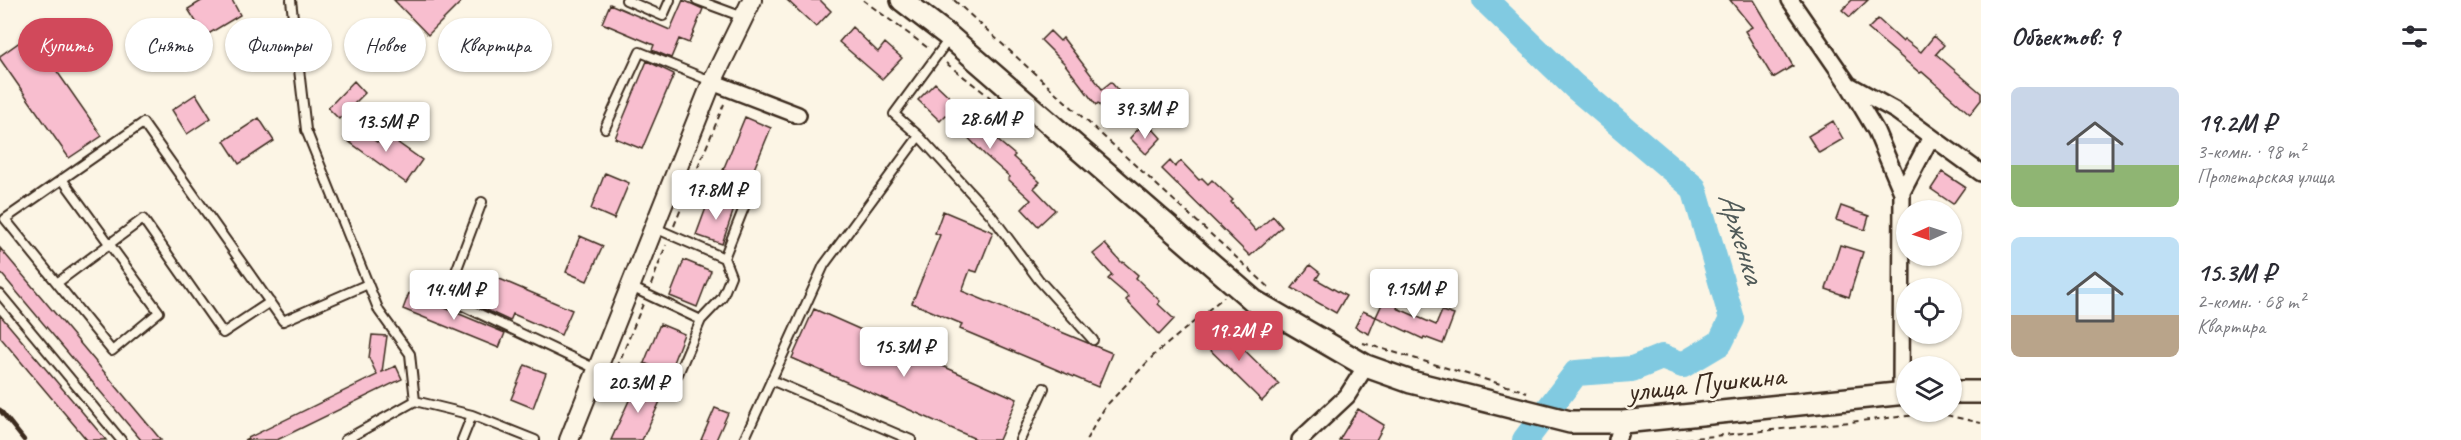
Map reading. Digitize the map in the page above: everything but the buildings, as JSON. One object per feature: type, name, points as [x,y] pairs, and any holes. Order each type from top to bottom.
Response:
[{"type":"main road","name":"улица Пушкина","points":[[902,0],[950,38],[1254,300],[1366,366],[1410,382],[1521,399],[1570,422],[1620,431],[1896,394]]},
{"type":"main road","points":[[1962,392],[1981,392]]},
{"type":"street","points":[[568,440],[712,82],[752,0]]},
{"type":"street","points":[[1790,0],[1848,84],[1876,131],[1902,192],[1904,356]]},
{"type":"street","points":[[712,82],[798,115]]},
{"type":"street","points":[[1848,84],[1896,111],[1981,173]]},
{"type":"street","points":[[1902,192],[1932,136]]},
{"type":"street","points":[[1300,440],[1347,396],[1366,366]]},
{"type":"lane","points":[[291,0],[306,129],[379,311],[410,354],[415,401]]},
{"type":"lane","points":[[626,0],[663,16],[670,0]]},
{"type":"lane","points":[[697,0],[743,17]]},
{"type":"lane","points":[[950,38],[894,114],[919,136],[991,215],[1040,280],[1093,340]]},
{"type":"lane","points":[[605,128],[640,52],[712,82]]},
{"type":"lane","points":[[62,179],[159,312],[112,351],[5,219],[62,179],[143,123],[283,321],[368,284]]},
{"type":"lane","points":[[744,440],[824,265],[919,136]]},
{"type":"lane","points":[[482,202],[446,298],[597,369]]},
{"type":"lane","points":[[678,374],[700,320],[722,298],[731,276],[724,258],[746,205]]},
{"type":"lane","points":[[57,283],[143,219],[223,333],[270,302]]},
{"type":"lane","points":[[653,228],[724,258]]},
{"type":"lane","points":[[630,286],[700,320]]},
{"type":"lane","points":[[0,294],[121,440]]},
{"type":"lane","points":[[771,380],[911,440]]},
{"type":"lane","points":[[1020,440],[1044,388]]},
{"type":"lane","points":[[345,440],[415,401],[472,415],[535,440]]},
{"type":"lane","points":[[462,440],[472,415]]},
{"type":"path","points":[[954,0],[1272,291]]},
{"type":"path","points":[[609,388],[730,89]]},
{"type":"path","points":[[1086,440],[1105,407],[1155,354],[1224,297]]},
{"type":"path","points":[[1359,342],[1521,399]]},
{"type":"path","points":[[1675,440],[1938,413],[1981,423]]},
{"type":"waterway","name":"Арженка","points":[[1485,0],[1574,86],[1694,188],[1732,319],[1720,343],[1683,365],[1662,357],[1632,369],[1576,373],[1525,440]]},
{"type":"railway","points":[[0,410],[24,440]]}]
